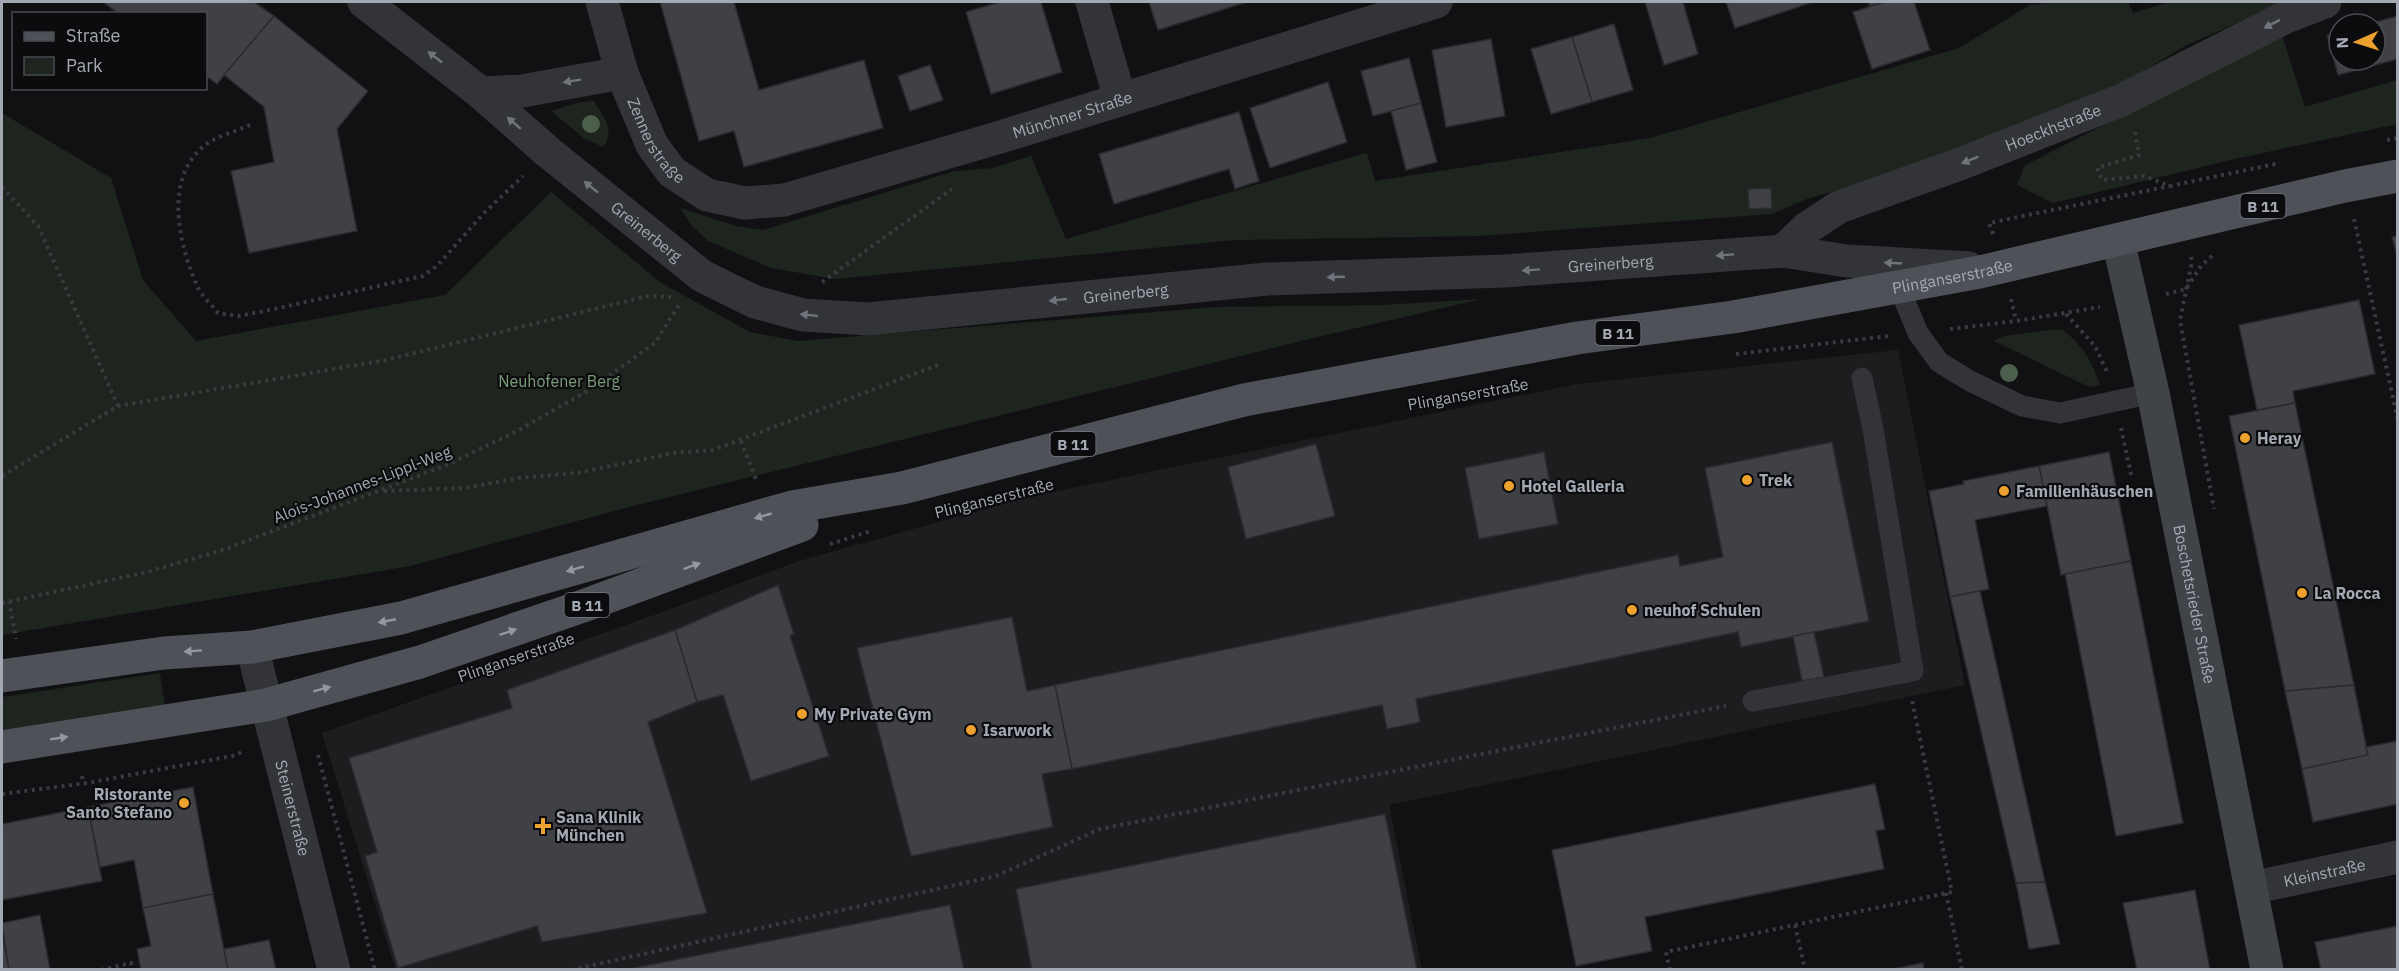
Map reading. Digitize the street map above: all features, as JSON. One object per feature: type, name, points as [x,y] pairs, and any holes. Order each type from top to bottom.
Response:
[{"type":"main road","name":"B 11","points":[[2118,240],[2345,186],[2397,176]]},
{"type":"main road","name":"Plinganserstraße","points":[[2,676],[164,653],[252,647],[400,618],[792,507],[902,488],[1244,400],[1577,339],[1733,317],[1899,287],[1993,269],[2118,240]]},
{"type":"main road","name":"Boschetsrieder Straße","points":[[2118,240],[2153,393],[2267,969]]},
{"type":"main road","name":"Plinganserstraße","points":[[2,747],[266,705],[442,654],[583,606],[902,488]]},
{"type":"street","name":"Greinerberg","points":[[364,2],[481,93],[548,152],[702,276],[755,302],[803,315],[868,319],[1267,279],[1504,271],[1783,251],[1847,261],[1993,269]]},
{"type":"street","name":"Zennerstraße","points":[[602,2],[622,73],[652,145],[672,172],[706,195]]},
{"type":"street","points":[[1092,2],[1120,99]]},
{"type":"street","name":"Münchner Straße","points":[[706,195],[745,203],[784,200],[997,138],[1436,2]]},
{"type":"street","name":"Hoeckhstraße","points":[[1783,251],[1807,228],[1839,207],[1960,164],[2122,100],[2286,17],[2325,2]]},
{"type":"street","points":[[481,93],[522,91],[622,73]]},
{"type":"street","name":"Steinerstraße","points":[[252,647],[334,969]]},
{"type":"street","name":"Kleinstraße","points":[[2251,888],[2397,857]]},
{"type":"lane","points":[[1899,287],[1918,333],[1939,362],[1970,381],[2022,406],[2060,413],[2153,393]]},
{"type":"lane","points":[[1753,701],[1913,671],[1873,429],[1862,378]]},
{"type":"path","points":[[2122,100],[2135,132],[2139,155],[2097,168],[2102,180],[2144,176],[2170,186]]},
{"type":"path","points":[[250,125],[204,145],[182,173],[178,210],[186,253],[199,290],[218,313],[238,316],[423,276],[437,266],[484,213],[548,152]]},
{"type":"path","points":[[816,286],[957,185]]},
{"type":"path","points":[[1989,223],[2170,186]]},
{"type":"path","points":[[2170,186],[2192,262],[2180,320],[2216,519]]},
{"type":"path","points":[[2,187],[38,226],[118,406]]},
{"type":"path","points":[[2353,216],[2397,421]]},
{"type":"path","points":[[2,476],[118,406],[386,360],[648,296],[672,297]]},
{"type":"path","name":"Alois-Johannes-Lippl-Weg","points":[[2,603],[143,573],[220,551],[458,460],[519,430],[589,390],[656,343],[684,297]]},
{"type":"path","points":[[1732,355],[2065,314],[2095,346],[2107,373],[2115,400]]},
{"type":"path","points":[[380,491],[466,488],[519,478],[570,474],[674,453],[713,450],[938,365]]},
{"type":"path","points":[[741,441],[761,491]]},
{"type":"path","points":[[820,547],[874,530]]},
{"type":"path","points":[[9,602],[16,641]]},
{"type":"path","points":[[1670,969],[1666,952],[1952,892],[1906,673]]},
{"type":"path","points":[[571,969],[996,876],[1100,829],[1753,701]]},
{"type":"path","points":[[2,794],[83,783],[166,766],[232,756],[275,741]]},
{"type":"path","points":[[317,751],[375,969]]},
{"type":"path","points":[[82,776],[83,783]]},
{"type":"path","points":[[1946,893],[1962,969]]},
{"type":"path","points":[[1795,925],[1805,969]]},
{"type":"path","points":[[101,969],[131,963],[132,969]]},
{"type":"shaded area","points":[[1898,350],[1965,685],[1389,805],[1422,970],[395,969],[322,733],[799,561],[1028,497],[1577,384]]},
{"type":"green space","points":[[2058,2],[2128,2],[2133,13],[2169,2],[2285,2],[2185,46],[2108,92],[1948,157],[1804,200],[1772,214],[1479,236],[1235,240],[835,279],[771,268],[708,241],[692,226],[680,208],[736,226],[763,230],[955,171],[993,168],[1031,156],[1066,239],[1367,153],[1375,181],[1650,138],[1959,48],[2030,5]]},
{"type":"green space","points":[[2282,35],[2305,107],[2397,80],[2397,124],[2235,159],[2053,203],[2017,185],[2025,165]]},
{"type":"green space","points":[[594,101],[609,129],[607,141],[603,147],[585,139],[551,111],[580,102]]},
{"type":"green space","name":"Neuhofener Berg","points":[[2,113],[111,178],[143,280],[196,341],[445,295],[551,192],[660,282],[750,332],[798,341],[1216,307],[1382,305],[1482,299],[1309,339],[629,507],[410,566],[2,635]]},
{"type":"green space","points":[[2063,330],[2082,348],[2100,385],[2091,387],[2083,384],[1994,341],[2004,336]]},
{"type":"green space","points":[[160,673],[165,708],[2,733],[2,697]]},
{"type":"building","points":[[103,2],[254,2],[274,16],[217,84],[207,77],[207,12],[116,12]]},
{"type":"building","points":[[660,2],[734,2],[759,90],[864,60],[883,128],[744,167],[734,131],[699,141]]},
{"type":"building","points":[[1000,2],[1041,2],[1062,72],[991,94],[966,12]]},
{"type":"building","points":[[1149,2],[1247,2],[1158,30]]},
{"type":"building","points":[[1645,2],[1683,2],[1698,54],[1664,65]]},
{"type":"building","points":[[1726,2],[1813,2],[1735,28]]},
{"type":"building","points":[[1868,2],[1884,2],[1870,6]]},
{"type":"building","points":[[1884,2],[1914,2],[1930,50],[1872,69],[1853,12]]},
{"type":"building","points":[[274,16],[368,91],[337,129],[357,231],[249,253],[231,171],[274,162],[264,107],[224,75]]},
{"type":"building","points":[[2398,16],[2398,59],[2387,62],[2387,19]]},
{"type":"building","points":[[1614,24],[1633,90],[1592,102],[1572,37]]},
{"type":"building","points":[[1572,37],[1592,102],[1551,114],[1531,49]]},
{"type":"building","points":[[1491,39],[1505,116],[1446,127],[1432,50]]},
{"type":"building","points":[[1409,58],[1421,103],[1373,116],[1361,71]]},
{"type":"building","points":[[930,65],[943,100],[910,111],[898,76]]},
{"type":"building","points":[[1328,82],[1347,142],[1270,168],[1250,108]]},
{"type":"building","points":[[1421,103],[1437,162],[1406,170],[1391,111]]},
{"type":"building","points":[[1239,112],[1259,181],[1235,189],[1229,169],[1114,204],[1099,154]]},
{"type":"building","points":[[1771,188],[1772,208],[1749,209],[1748,189]]},
{"type":"building","points":[[2398,236],[2398,259],[2392,237]]},
{"type":"building","points":[[2359,300],[2375,374],[2293,391],[2295,403],[2257,410],[2239,325]]},
{"type":"building","points":[[2295,403],[2354,685],[2285,691],[2229,416]]},
{"type":"building","points":[[1832,442],[1869,621],[1741,647],[1738,632],[1416,699],[1420,722],[1387,729],[1382,705],[1072,769],[1055,685],[1678,555],[1680,566],[1723,557],[1705,468]]},
{"type":"building","points":[[1316,444],[1335,516],[1246,539],[1228,467]]},
{"type":"building","name":"Hotel Galleria","points":[[1544,452],[1558,524],[1479,539],[1465,468]]},
{"type":"building","points":[[2109,452],[2131,561],[2061,575],[2039,466]]},
{"type":"building","points":[[2039,466],[2047,506],[1975,520],[1989,589],[1950,597],[1929,491],[1964,484],[1963,481]]},
{"type":"building","points":[[2131,561],[2183,823],[2116,836],[2065,574]]},
{"type":"building","points":[[778,585],[794,634],[790,636],[829,756],[751,781],[723,695],[697,702],[675,630]]},
{"type":"building","points":[[1980,591],[2045,882],[2016,883],[1950,597]]},
{"type":"building","name":"Isarwork","points":[[1012,617],[1027,691],[1055,685],[1072,769],[1042,774],[1053,827],[911,856],[857,648]]},
{"type":"building","name":"Sana Klinik München","points":[[675,630],[697,702],[648,722],[707,913],[542,942],[537,926],[398,968],[365,856],[377,852],[349,758],[512,708],[507,690]]},
{"type":"building","points":[[1814,632],[1824,677],[1802,681],[1793,636]]},
{"type":"building","points":[[2354,685],[2368,755],[2302,769],[2285,691]]},
{"type":"building","points":[[2398,741],[2398,804],[2313,822],[2302,769],[2368,755],[2366,747]]},
{"type":"building","points":[[1875,784],[1885,829],[1876,831],[1884,869],[1645,917],[1652,951],[1576,966],[1552,850]]},
{"type":"building","points":[[193,787],[213,894],[143,908],[134,860],[100,867],[88,807]]},
{"type":"building","points":[[88,807],[102,881],[2,900],[2,824]]},
{"type":"building","points":[[1385,814],[1417,970],[1032,970],[1016,889]]},
{"type":"building","points":[[2045,882],[2060,944],[2029,949],[2016,883]]},
{"type":"building","points":[[2195,890],[2210,970],[2137,970],[2123,903]]},
{"type":"building","points":[[213,894],[228,970],[141,970],[137,949],[151,946],[143,908]]},
{"type":"building","points":[[950,905],[964,970],[624,970]]},
{"type":"building","points":[[40,915],[50,970],[9,970],[2,923]]},
{"type":"building","points":[[2398,926],[2398,970],[2321,970],[2315,942]]},
{"type":"building","points":[[2,933],[9,970],[2,970]]},
{"type":"building","points":[[269,940],[276,970],[228,970],[224,949]]},
{"type":"building","points":[[1923,963],[1924,970],[1888,970]]},
{"type":"place","name":"Heray","points":[[2245,438]]},
{"type":"place","name":"Trek","points":[[1747,480]]},
{"type":"place","name":"Hotel Galleria","points":[[1509,486]]},
{"type":"place","name":"Familienhäuschen","points":[[2004,491]]},
{"type":"place","name":"La Rocca","points":[[2302,593]]},
{"type":"place","name":"neuhof Schulen","points":[[1632,610]]},
{"type":"place","name":"My Private Gym","points":[[802,714]]},
{"type":"place","name":"Isarwork","points":[[971,730]]},
{"type":"place","name":"Ristorante Santo Stefano","points":[[184,803]]},
{"type":"place","name":"Sana Klinik München","points":[[543,826]]}]
